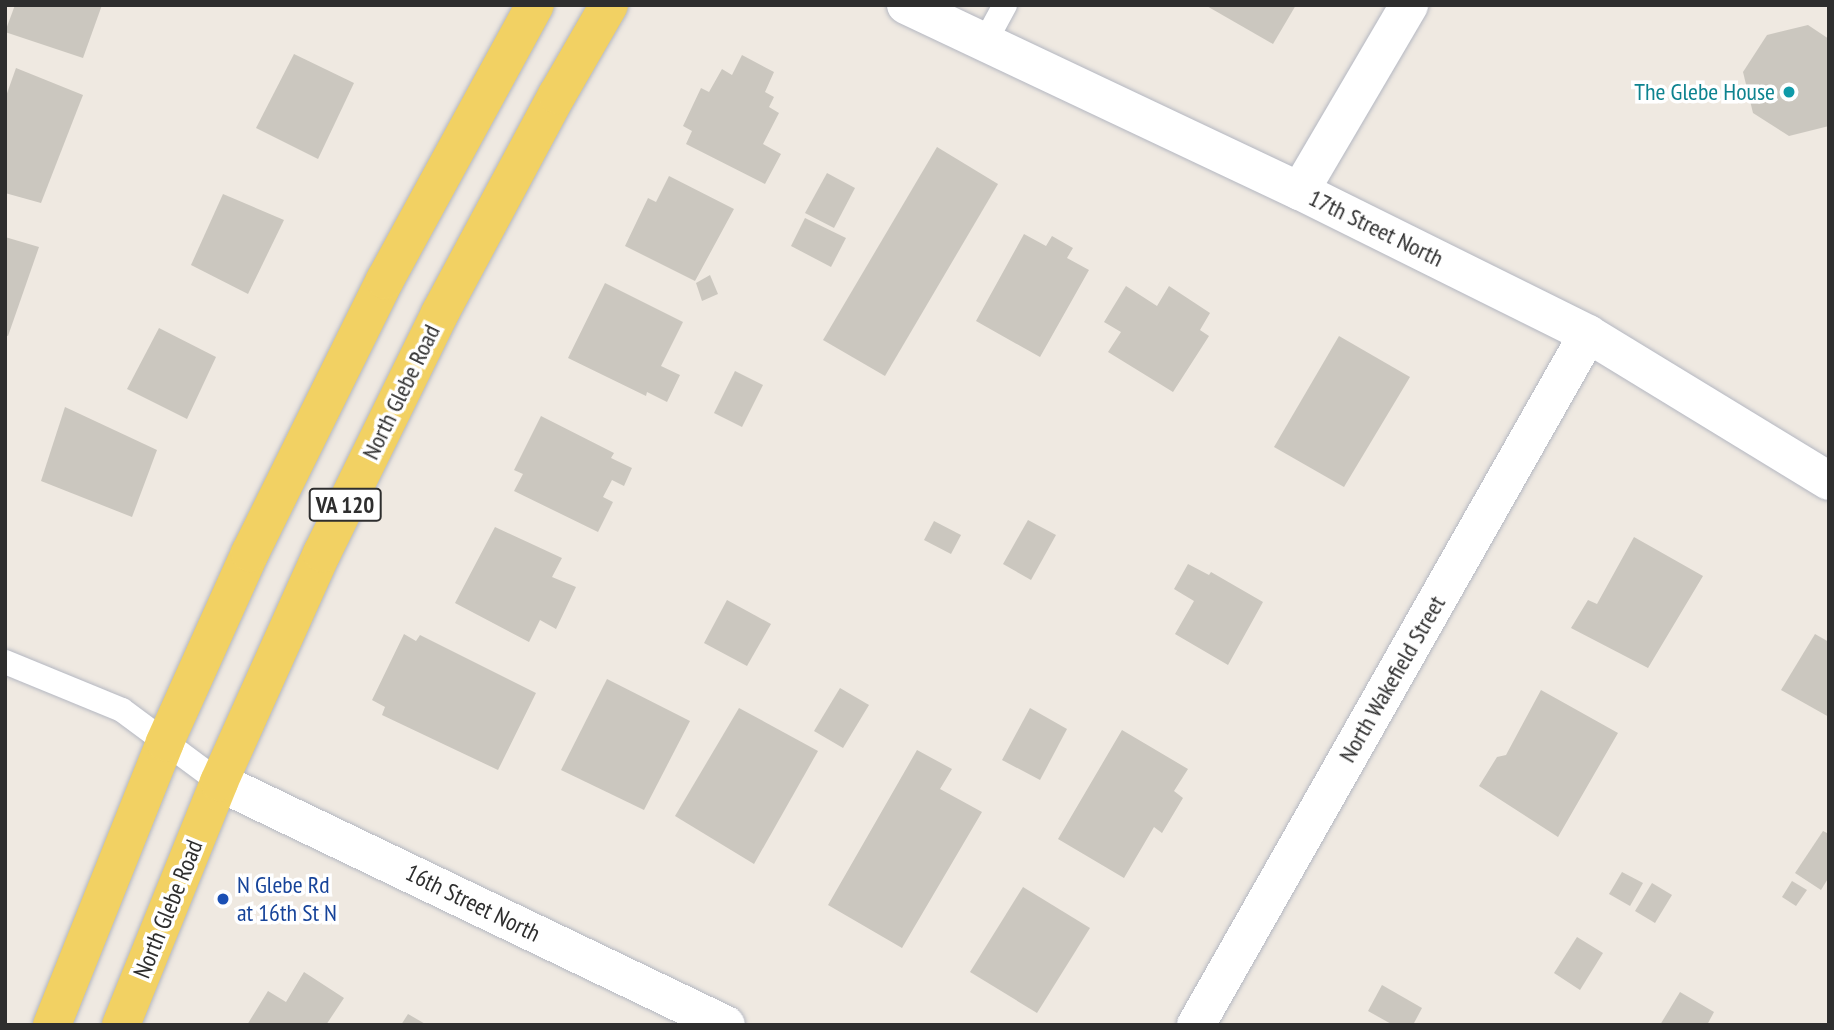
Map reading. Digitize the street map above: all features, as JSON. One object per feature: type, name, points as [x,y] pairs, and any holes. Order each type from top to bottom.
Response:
[{"type":"main road","name":"VA 120","points":[[52,1025],[165,742],[250,553],[340,367],[534,5]]},
{"type":"main road","name":"North Glebe Road","points":[[121,1025],[219,782],[322,553],[440,313],[557,95],[609,5]]},
{"type":"street","name":"17th Street North","points":[[906,5],[1300,191],[1588,334],[1829,481]]},
{"type":"street","points":[[1300,191],[1409,5]]},
{"type":"street","name":"North Wakefield Street","points":[[1196,1025],[1588,334]]},
{"type":"street","name":"16th Street North","points":[[219,782],[726,1025]]},
{"type":"lane","points":[[985,42],[1005,5]]},
{"type":"lane","points":[[5,662],[122,710],[219,782]]},
{"type":"building","points":[[15,5],[102,5],[83,58],[5,32]]},
{"type":"building","points":[[1205,5],[1296,5],[1273,44]]},
{"type":"building","name":"The Glebe House","points":[[1808,25],[1829,39],[1829,126],[1789,136],[1753,113],[1743,72],[1767,35]]},
{"type":"building","points":[[294,54],[354,83],[318,159],[256,128]]},
{"type":"building","points":[[742,55],[774,72],[765,92],[774,97],[769,107],[779,113],[763,144],[781,154],[765,184],[686,144],[692,131],[683,126],[701,88],[709,92],[722,69],[732,75]]},
{"type":"building","points":[[16,68],[83,95],[41,203],[5,193],[5,99]]},
{"type":"building","points":[[937,147],[998,184],[885,376],[823,340]]},
{"type":"building","points":[[827,173],[855,188],[834,228],[805,213]]},
{"type":"building","points":[[669,176],[734,209],[695,281],[625,246],[648,198],[656,202]]},
{"type":"building","points":[[223,194],[284,220],[248,294],[191,265]]},
{"type":"building","points":[[805,218],[846,238],[831,267],[791,246]]},
{"type":"building","points":[[1024,234],[1046,246],[1052,236],[1073,248],[1067,258],[1089,270],[1040,357],[976,321]]},
{"type":"building","points":[[5,237],[39,247],[8,336],[5,335]]},
{"type":"building","points":[[710,275],[718,294],[702,301],[696,283]]},
{"type":"building","points":[[605,283],[683,322],[661,366],[680,375],[667,402],[647,392],[646,396],[568,358]]},
{"type":"building","points":[[1126,286],[1157,306],[1169,286],[1210,313],[1200,330],[1209,336],[1173,392],[1108,352],[1121,332],[1104,322]]},
{"type":"building","points":[[159,328],[216,357],[187,419],[127,389]]},
{"type":"building","points":[[1339,336],[1410,377],[1344,487],[1274,447]]},
{"type":"building","points":[[735,371],[763,385],[742,427],[714,413]]},
{"type":"building","points":[[65,407],[157,450],[132,517],[41,481]]},
{"type":"building","points":[[541,416],[614,453],[611,458],[632,468],[624,486],[612,480],[603,497],[613,502],[598,532],[514,491],[523,474],[514,470]]},
{"type":"building","points":[[1028,520],[1056,535],[1031,580],[1003,564]]},
{"type":"building","points":[[934,521],[961,535],[951,554],[924,540]]},
{"type":"building","points":[[495,527],[562,558],[552,577],[576,587],[556,629],[540,620],[529,642],[455,603]]},
{"type":"building","points":[[1634,537],[1703,576],[1648,668],[1571,628],[1588,600],[1597,604]]},
{"type":"building","points":[[1188,564],[1209,575],[1211,572],[1263,602],[1228,665],[1175,634],[1194,601],[1174,589]]},
{"type":"building","points":[[727,600],[771,624],[747,666],[704,643]]},
{"type":"building","points":[[404,634],[416,641],[420,635],[536,693],[498,770],[382,715],[385,707],[372,700]]},
{"type":"building","points":[[1815,634],[1829,642],[1829,717],[1781,690]]},
{"type":"building","points":[[607,679],[690,721],[644,810],[561,770]]},
{"type":"building","points":[[840,688],[869,705],[843,748],[814,731]]},
{"type":"building","points":[[1541,690],[1618,733],[1558,837],[1479,786],[1497,757],[1506,755]]},
{"type":"building","points":[[739,708],[818,751],[754,864],[675,816]]},
{"type":"building","points":[[1030,708],[1067,729],[1040,780],[1002,760]]},
{"type":"building","points":[[1122,730],[1188,769],[1174,791],[1183,798],[1162,833],[1154,827],[1124,878],[1058,839]]},
{"type":"building","points":[[917,750],[952,769],[940,789],[982,812],[902,948],[828,905]]},
{"type":"building","points":[[1823,831],[1829,834],[1829,877],[1821,890],[1795,873]]},
{"type":"building","points":[[1622,872],[1643,883],[1630,906],[1609,894]]},
{"type":"building","points":[[1792,881],[1807,890],[1796,906],[1782,897]]},
{"type":"building","points":[[1652,883],[1672,895],[1655,923],[1635,911]]},
{"type":"building","points":[[1023,887],[1090,928],[1037,1013],[970,972]]},
{"type":"building","points":[[1577,937],[1603,953],[1580,990],[1554,973]]},
{"type":"building","points":[[304,972],[344,998],[326,1025],[247,1025],[268,991],[286,1002]]},
{"type":"building","points":[[1382,985],[1422,1008],[1413,1025],[1393,1025],[1368,1011]]},
{"type":"building","points":[[1680,992],[1714,1012],[1707,1025],[1660,1025]]},
{"type":"building","points":[[408,1014],[427,1025],[401,1025]]},
{"type":"place","name":"The Glebe House","points":[[1789,92]]},
{"type":"place","name":"N Glebe Rd at 16th St N","points":[[223,899]]}]
